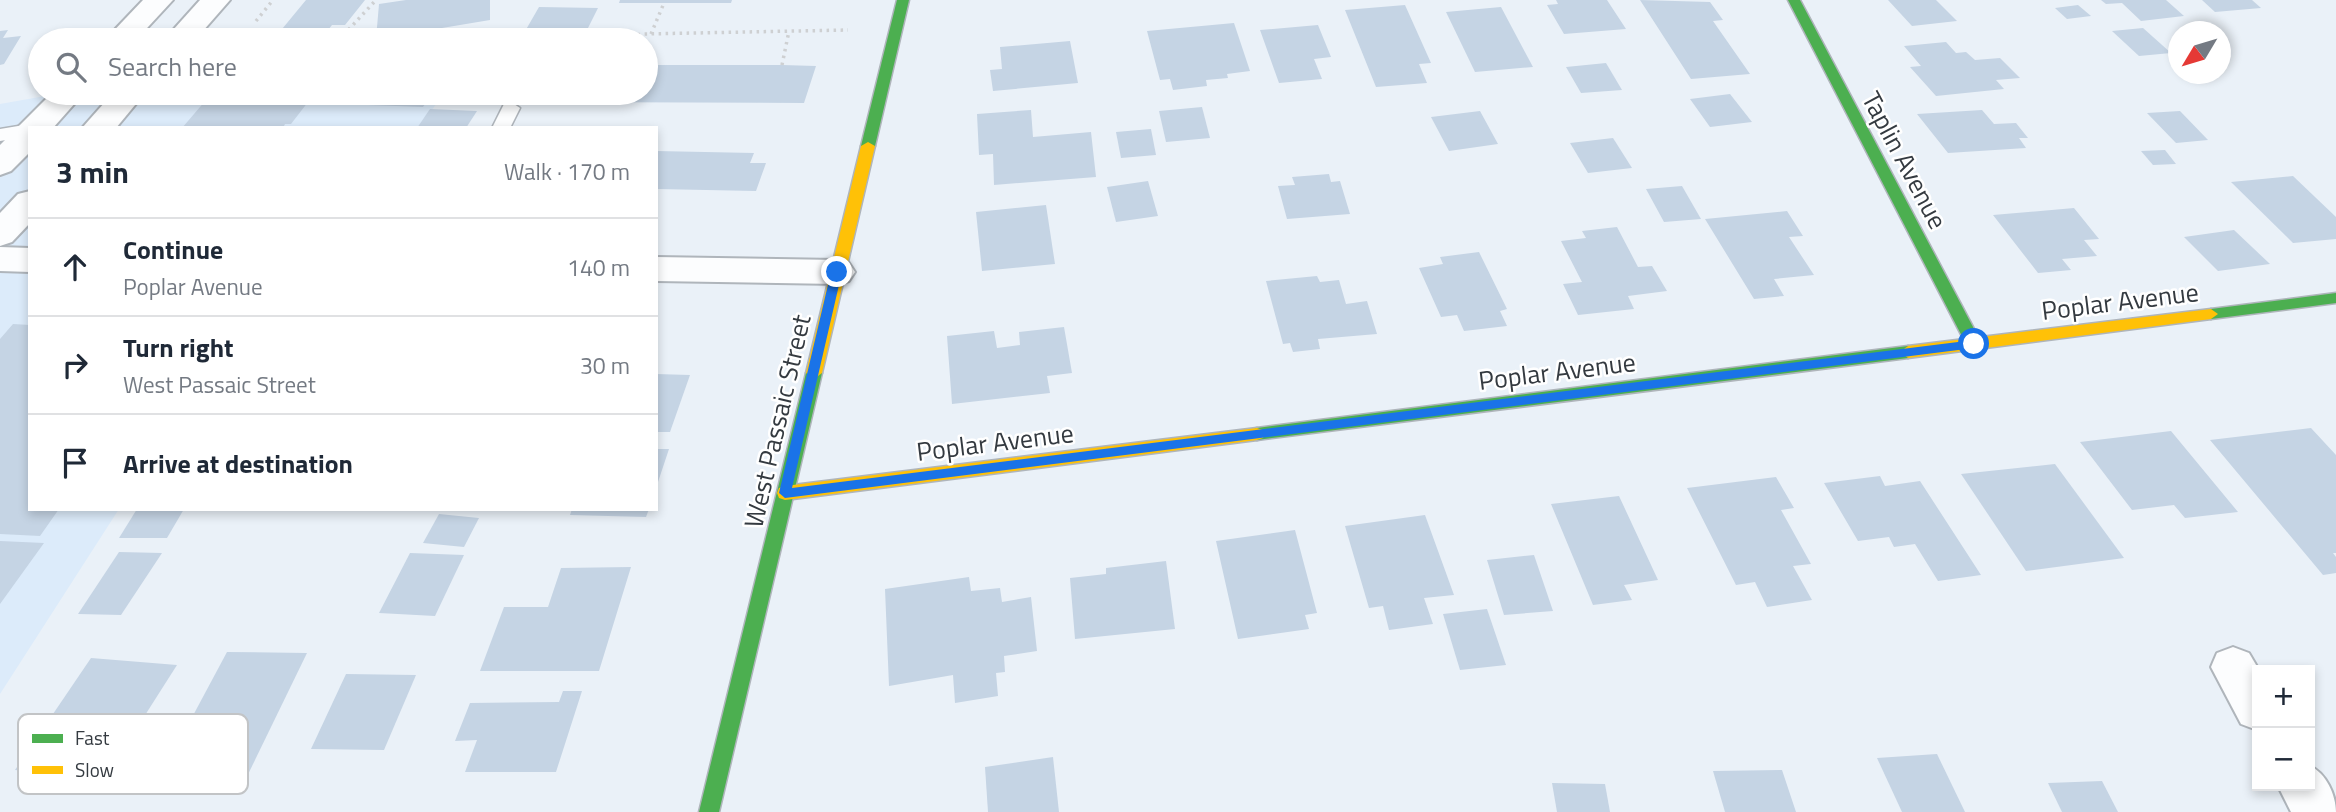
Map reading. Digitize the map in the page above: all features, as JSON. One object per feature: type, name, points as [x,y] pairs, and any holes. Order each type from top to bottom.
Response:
[{"type":"street","points":[[132,28],[159,0]]},
{"type":"street","points":[[189,28],[216,0]]},
{"type":"street","name":"West Passaic Street","points":[[709,812],[904,0]]},
{"type":"street","name":"Taplin Avenue","points":[[1794,0],[1974,344]]},
{"type":"street","points":[[37,126],[57,105]]},
{"type":"street","points":[[100,126],[119,105]]},
{"type":"street","points":[[0,164],[28,134]]},
{"type":"street","points":[[0,234],[28,203]]},
{"type":"street","points":[[0,259],[28,260]]},
{"type":"street","points":[[658,269],[837,272]]},
{"type":"street","name":"Poplar Avenue","points":[[785,493],[2336,298]]},
{"type":"street","points":[[2233,667],[2252,700]]},
{"type":"street","points":[[2305,791],[2317,812]]},
{"type":"lane","points":[[502,126],[512,108]]},
{"type":"lane","points":[[0,135],[28,132]]},
{"type":"path","points":[[350,28],[376,0]]},
{"type":"path","points":[[654,28],[664,3]]},
{"type":"path","points":[[658,34],[848,30]]},
{"type":"path","points":[[782,65],[789,31]]},
{"type":"shaded area","points":[[28,99],[28,105],[435,105],[420,126],[28,126],[28,511],[118,511],[0,694],[0,104]]},
{"type":"building","points":[[306,0],[365,0],[345,25],[332,25],[330,28],[283,28]]},
{"type":"building","points":[[406,0],[490,0],[490,20],[442,28],[377,28],[379,4]]},
{"type":"building","points":[[620,0],[732,0],[731,3],[619,3]]},
{"type":"building","points":[[1556,0],[1607,0],[1626,29],[1564,34],[1547,5],[1558,4]]},
{"type":"building","points":[[1640,0],[1710,2],[1723,20],[1713,21],[1750,74],[1691,79]]},
{"type":"building","points":[[1888,0],[1936,0],[1957,21],[1912,26]]},
{"type":"building","points":[[2101,0],[2166,0],[2184,16],[2141,21],[2122,3],[2106,4]]},
{"type":"building","points":[[2202,0],[2252,0],[2261,8],[2215,12]]},
{"type":"building","points":[[1405,5],[1431,63],[1419,64],[1427,83],[1376,87],[1345,10]]},
{"type":"building","points":[[2078,5],[2091,16],[2067,19],[2055,8]]},
{"type":"building","points":[[539,7],[598,8],[588,28],[527,28]]},
{"type":"building","points":[[1501,7],[1533,67],[1475,72],[1446,12]]},
{"type":"building","points":[[1234,23],[1250,71],[1227,74],[1228,78],[1206,80],[1207,86],[1173,90],[1170,79],[1160,80],[1147,31]]},
{"type":"building","points":[[1318,25],[1331,57],[1314,59],[1322,79],[1279,83],[1260,30]]},
{"type":"building","points":[[2143,28],[2168,53],[2139,56],[2112,31]]},
{"type":"building","points":[[8,30],[3,38],[21,36],[4,64],[0,65],[0,31]]},
{"type":"building","points":[[1070,41],[1078,83],[993,91],[990,70],[1002,69],[1000,47]]},
{"type":"building","points":[[1946,42],[1956,53],[1966,52],[1975,60],[2000,58],[2020,78],[1996,80],[2004,89],[1936,96],[1910,67],[1921,66],[1904,46]]},
{"type":"building","points":[[1606,63],[1622,90],[1581,93],[1566,67]]},
{"type":"building","points":[[658,65],[816,66],[804,103],[658,102]]},
{"type":"building","points":[[1730,94],[1752,122],[1710,127],[1690,99]]},
{"type":"building","points":[[202,105],[306,105],[291,124],[284,126],[184,126]]},
{"type":"building","points":[[368,105],[424,105],[423,107]]},
{"type":"building","points":[[1202,107],[1210,138],[1166,142],[1159,111]]},
{"type":"building","points":[[430,109],[477,111],[467,126],[418,126]]},
{"type":"building","points":[[1031,110],[1033,137],[1091,132],[1096,177],[994,185],[993,154],[979,155],[977,114]]},
{"type":"building","points":[[1982,110],[1994,124],[2016,123],[2028,138],[2019,138],[2026,148],[1948,153],[1917,114]]},
{"type":"building","points":[[1480,111],[1498,144],[1449,151],[1431,117]]},
{"type":"building","points":[[2180,111],[2208,140],[2176,143],[2147,113]]},
{"type":"building","points":[[1151,129],[1156,155],[1121,158],[1116,132]]},
{"type":"building","points":[[1613,138],[1632,168],[1588,173],[1570,143]]},
{"type":"building","points":[[2165,150],[2176,164],[2153,165],[2141,151]]},
{"type":"building","points":[[658,151],[754,153],[750,163],[766,163],[756,191],[658,189]]},
{"type":"building","points":[[1329,174],[1331,182],[1340,181],[1350,214],[1287,219],[1278,186],[1295,185],[1292,177]]},
{"type":"building","points":[[2293,176],[2336,217],[2336,239],[2293,243],[2231,182]]},
{"type":"building","points":[[1148,181],[1158,216],[1116,222],[1107,187]]},
{"type":"building","points":[[1682,186],[1701,219],[1664,222],[1646,189]]},
{"type":"building","points":[[1046,205],[1055,264],[982,271],[976,212]]},
{"type":"building","points":[[2074,208],[2099,239],[2084,240],[2097,256],[2062,259],[2071,270],[2038,273],[1993,215]]},
{"type":"building","points":[[1787,211],[1803,236],[1789,237],[1814,275],[1774,279],[1784,296],[1754,299],[1705,219]]},
{"type":"building","points":[[1617,227],[1638,267],[1652,266],[1667,291],[1628,296],[1634,309],[1578,315],[1563,284],[1582,282],[1561,241],[1586,238],[1582,231]]},
{"type":"building","points":[[2234,230],[2270,264],[2218,271],[2184,237]]},
{"type":"building","points":[[1479,252],[1507,309],[1500,311],[1507,326],[1464,331],[1457,315],[1441,317],[1419,268],[1443,264],[1440,257]]},
{"type":"building","points":[[1317,276],[1320,282],[1339,280],[1346,304],[1367,301],[1377,334],[1318,339],[1320,349],[1293,352],[1290,343],[1283,344],[1266,281]]},
{"type":"building","points":[[13,324],[28,325],[28,511],[58,511],[40,536],[0,534],[0,339]]},
{"type":"building","points":[[1064,327],[1072,373],[1047,376],[1050,393],[952,404],[947,336],[994,331],[997,348],[1020,345],[1019,332]]},
{"type":"building","points":[[658,374],[690,375],[670,432],[658,432]]},
{"type":"building","points":[[2311,428],[2336,455],[2336,553],[2333,553],[2336,557],[2336,573],[2323,575],[2210,440]]},
{"type":"building","points":[[2171,431],[2238,512],[2185,518],[2174,505],[2132,510],[2080,442]]},
{"type":"building","points":[[658,449],[669,449],[658,482]]},
{"type":"building","points":[[2055,464],[2124,558],[2026,571],[1961,474]]},
{"type":"building","points":[[1880,476],[1885,486],[1920,481],[1981,575],[1938,581],[1915,544],[1894,547],[1889,537],[1858,541],[1824,483]]},
{"type":"building","points":[[1776,477],[1794,508],[1781,510],[1811,564],[1793,566],[1812,600],[1767,607],[1755,582],[1736,585],[1687,488]]},
{"type":"building","points":[[1619,496],[1658,580],[1624,585],[1632,600],[1593,605],[1551,504]]},
{"type":"building","points":[[136,511],[183,511],[167,538],[119,538]]},
{"type":"building","points":[[571,511],[648,511],[646,517],[570,515]]},
{"type":"building","points":[[439,514],[479,518],[464,547],[423,543]]},
{"type":"building","points":[[1425,515],[1454,595],[1424,598],[1433,624],[1389,630],[1383,606],[1369,608],[1345,526]]},
{"type":"building","points":[[1295,530],[1317,613],[1305,615],[1309,629],[1238,639],[1216,541]]},
{"type":"building","points":[[0,541],[44,543],[0,604]]},
{"type":"building","points":[[119,552],[162,553],[121,615],[78,614]]},
{"type":"building","points":[[410,553],[464,555],[435,616],[379,613]]},
{"type":"building","points":[[1534,555],[1553,611],[1504,615],[1487,560]]},
{"type":"building","points":[[1166,561],[1175,629],[1075,639],[1070,578],[1106,574],[1106,568]]},
{"type":"building","points":[[631,567],[599,671],[480,671],[504,607],[548,607],[561,568]]},
{"type":"building","points":[[969,577],[971,591],[1000,588],[1002,602],[1031,597],[1037,651],[1004,656],[1005,672],[996,673],[998,696],[955,703],[953,675],[889,686],[885,589]]},
{"type":"building","points":[[1487,609],[1506,665],[1460,670],[1443,614]]},
{"type":"building","points":[[227,652],[307,653],[248,774],[248,714],[194,714]]},
{"type":"building","points":[[91,658],[177,665],[146,714],[53,714]]},
{"type":"building","points":[[346,674],[416,675],[384,750],[311,749]]},
{"type":"building","points":[[563,691],[582,691],[556,772],[465,772],[477,740],[455,741],[470,703],[559,702]]},
{"type":"building","points":[[1937,754],[1965,812],[1902,812],[1877,758]]},
{"type":"building","points":[[1053,757],[1059,812],[988,812],[985,767]]},
{"type":"building","points":[[1782,770],[1796,812],[1725,812],[1713,771]]},
{"type":"building","points":[[2102,781],[2118,812],[2062,812],[2048,783]]},
{"type":"building","points":[[1552,783],[1605,784],[1610,812],[1557,812]]},
{"type":"building","points":[[151,794],[238,794],[238,795]]},
{"type":"traffic: fast","points":[[868,146],[903,0]]},
{"type":"traffic: fast","points":[[1794,0],[1974,344]]},
{"type":"traffic: fast","points":[[2211,314],[2336,298]]},
{"type":"traffic: fast","points":[[1257,434],[1908,352]]},
{"type":"traffic: fast","points":[[709,812],[814,373]]},
{"type":"traffic: slow","points":[[814,373],[868,146]]},
{"type":"traffic: slow","points":[[1908,352],[2211,314]]},
{"type":"traffic: slow","points":[[785,493],[1257,434]]},
{"type":"route","points":[[837,272],[785,493],[1974,344]]}]
